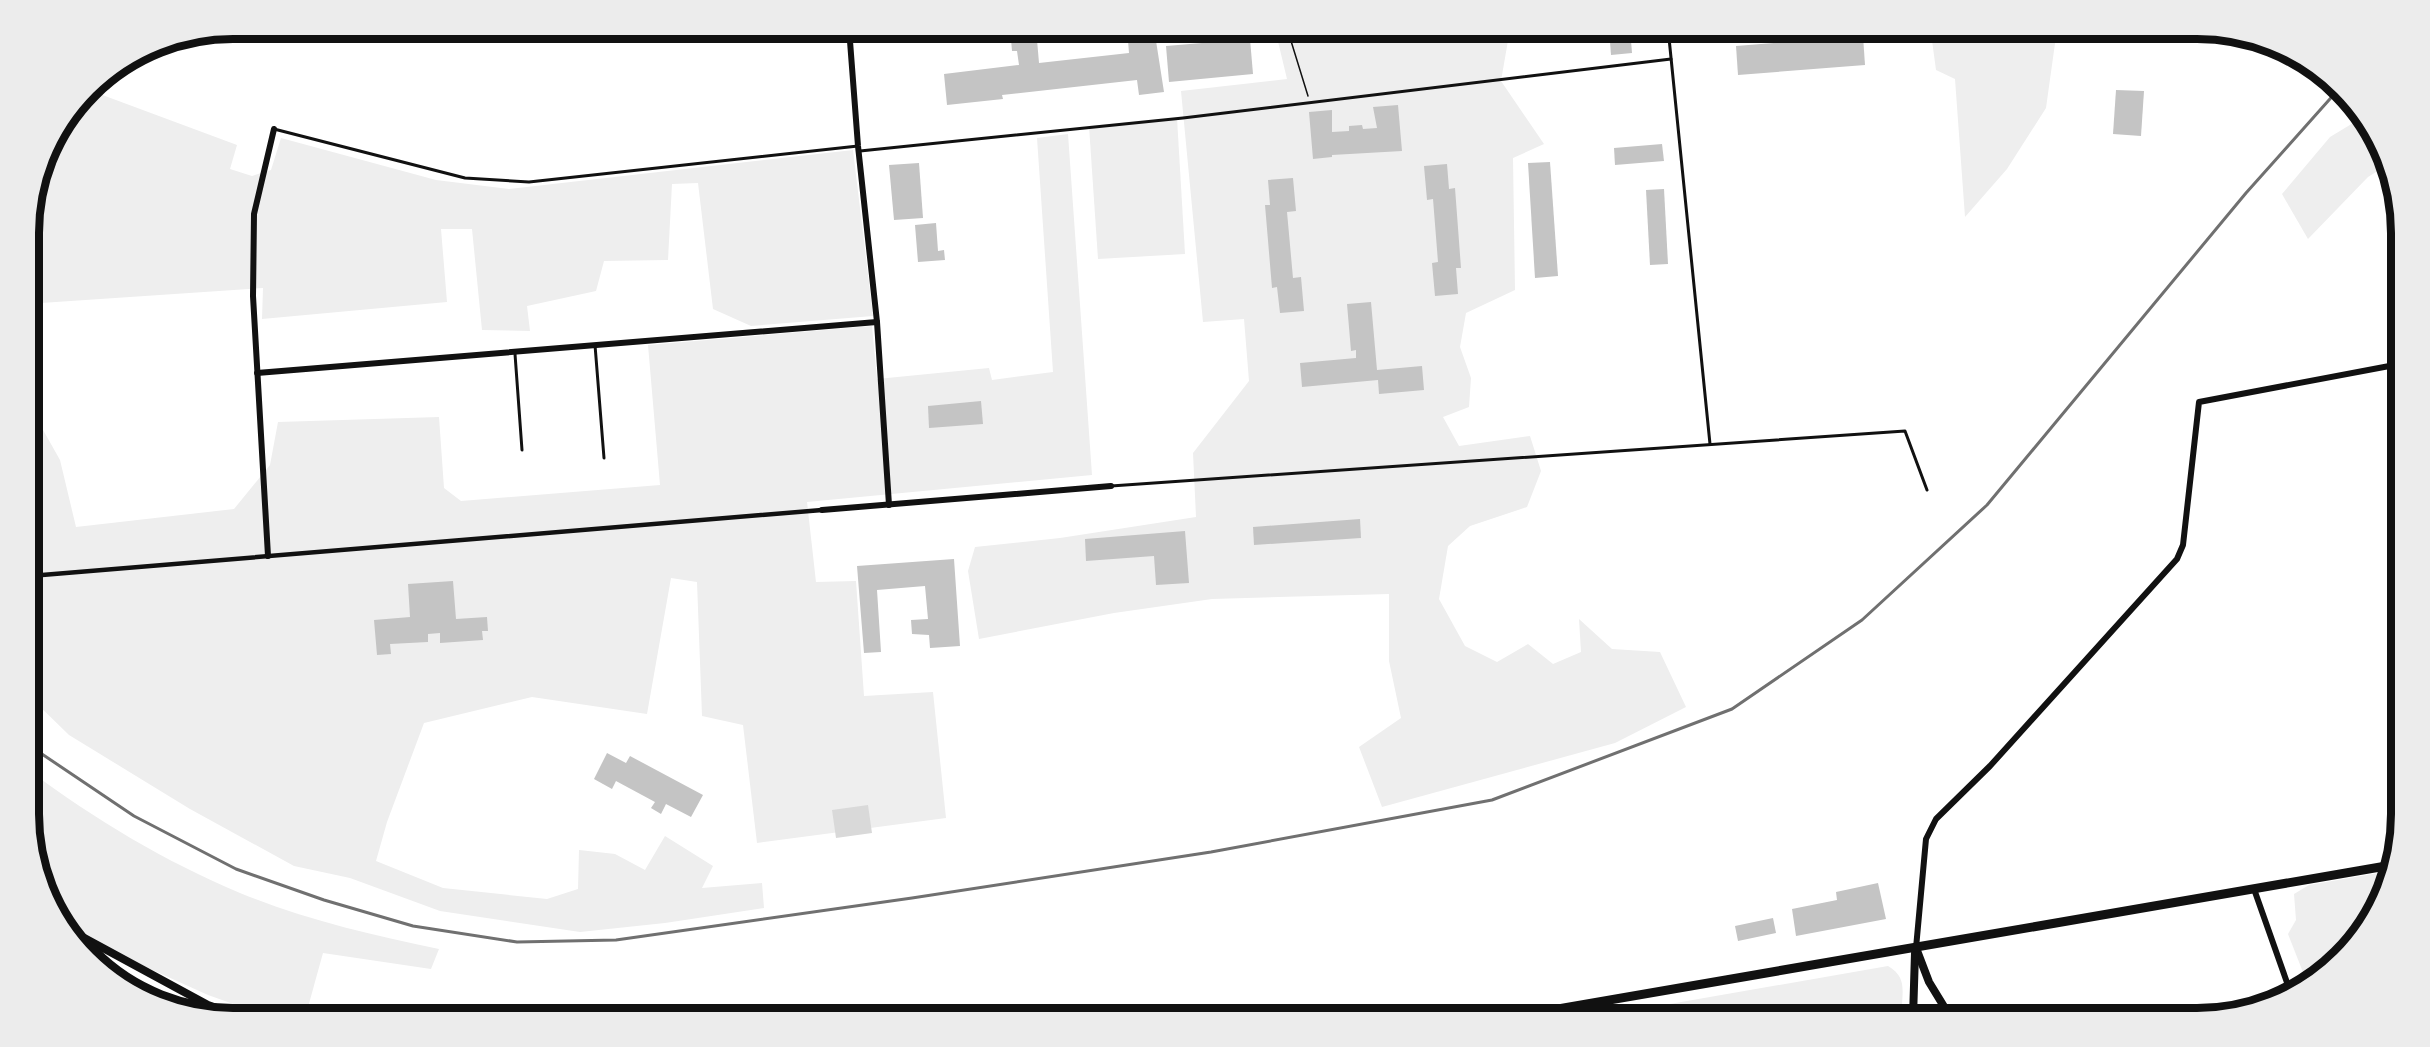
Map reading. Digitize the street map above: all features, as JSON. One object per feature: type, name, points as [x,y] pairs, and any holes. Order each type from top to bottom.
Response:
[{"type":"main road","points":[[1564,1008],[2383,866]]},
{"type":"street","points":[[850,39],[858,148],[878,322],[889,505]]},
{"type":"street","points":[[268,556],[253,296],[254,214],[274,129]]},
{"type":"street","points":[[257,373],[878,322]]},
{"type":"street","points":[[1913,1008],[1926,839],[1936,819],[1989,766],[2177,559],[2183,545],[2199,402],[2391,366]]},
{"type":"street","points":[[39,575],[1111,486]]},
{"type":"street","points":[[2254,889],[2288,985]]},
{"type":"street","points":[[84,938],[214,1007]]},
{"type":"street","points":[[1916,948],[1929,982],[1945,1008]]},
{"type":"lane","points":[[1669,39],[1710,444]]},
{"type":"lane","points":[[274,129],[465,178],[530,182],[1310,102],[1671,59]]},
{"type":"lane","points":[[595,345],[604,458]]},
{"type":"lane","points":[[515,352],[522,450]]},
{"type":"lane","points":[[1111,486],[1905,431],[1927,490]]},
{"type":"path","points":[[1290,39],[1310,102]]},
{"type":"shaded area","points":[[1277,39],[1508,39],[1501,81],[1544,144],[1513,158],[1515,290],[1466,313],[1460,347],[1471,378],[1469,407],[1443,417],[1459,446],[1530,436],[1541,471],[1527,507],[1470,526],[1448,546],[1439,599],[1465,646],[1497,662],[1528,644],[1553,664],[1581,652],[1579,619],[1612,649],[1660,652],[1686,707],[1615,743],[1382,807],[1359,747],[1401,718],[1389,661],[1389,594],[1212,599],[1114,613],[979,639],[968,571],[975,547],[1060,538],[1196,517],[1193,453],[1249,381],[1244,319],[1203,322],[1181,91],[1287,79]]},
{"type":"shaded area","points":[[1932,39],[2056,39],[2046,108],[2007,169],[1965,217],[1955,79],[1936,70]]},
{"type":"shaded area","points":[[98,94],[237,145],[230,169],[252,176],[271,170],[281,138],[436,180],[509,189],[853,150],[873,316],[751,326],[713,309],[698,183],[672,184],[668,260],[604,261],[596,291],[527,306],[530,331],[482,330],[472,229],[441,229],[447,302],[262,319],[263,288],[41,303],[39,356],[39,220],[46,183],[59,147],[79,115]]},
{"type":"shaded area","points":[[1177,118],[1185,254],[1098,259],[1089,126]]},
{"type":"shaded area","points":[[2355,122],[2365,136],[2380,170],[2368,177],[2308,239],[2282,194],[2330,137]]},
{"type":"shaded area","points":[[1068,134],[1092,475],[807,502],[816,582],[856,581],[864,696],[933,692],[946,818],[757,843],[743,725],[702,716],[697,582],[671,578],[647,714],[532,697],[424,723],[387,822],[376,861],[443,888],[547,899],[578,889],[579,850],[615,854],[645,870],[665,836],[713,866],[702,888],[762,883],[764,908],[665,923],[580,932],[440,911],[350,878],[294,866],[190,809],[69,735],[39,706],[39,423],[60,460],[76,527],[234,509],[270,465],[278,422],[439,417],[444,488],[461,501],[660,485],[648,345],[872,326],[877,379],[989,368],[992,380],[1053,372],[1037,138]]},
{"type":"shaded area","points":[[39,777],[79,806],[131,838],[212,881],[288,911],[338,926],[439,949],[431,969],[323,953],[308,1008],[245,1008],[208,995],[146,967],[77,929],[65,911],[46,864],[41,839]]},
{"type":"shaded area","points":[[868,805],[872,833],[836,838],[832,810]]},
{"type":"shaded area","points":[[2382,872],[2365,911],[2351,932],[2325,960],[2304,975],[2288,934],[2296,920],[2294,894],[2309,885]]},
{"type":"shaded area","points":[[1888,966],[1898,974],[1902,982],[1903,993],[1902,1005],[1898,1008],[1665,1008],[1664,1005]]},
{"type":"building","points":[[1011,39],[1037,39],[1039,63],[1129,53],[1128,39],[1156,39],[1164,92],[1139,95],[1137,80],[1002,95],[1003,99],[947,105],[944,74],[1019,65],[1017,51],[1012,51]]},
{"type":"building","points":[[1250,39],[1253,74],[1169,82],[1166,46]]},
{"type":"building","points":[[1610,39],[1631,39],[1632,53],[1611,55]]},
{"type":"building","points":[[1825,39],[1863,39],[1865,65],[1738,75],[1736,46]]},
{"type":"building","points":[[2116,90],[2144,91],[2141,136],[2113,134]]},
{"type":"building","points":[[1398,105],[1402,151],[1332,155],[1332,157],[1313,159],[1309,112],[1332,110],[1332,132],[1349,131],[1349,126],[1362,125],[1363,129],[1377,128],[1373,107]]},
{"type":"building","points":[[1662,144],[1664,161],[1615,165],[1614,148]]},
{"type":"building","points":[[1550,162],[1558,276],[1535,278],[1528,163]]},
{"type":"building","points":[[919,163],[923,218],[894,220],[889,165]]},
{"type":"building","points":[[1447,164],[1449,189],[1455,188],[1461,268],[1456,268],[1458,294],[1435,296],[1432,263],[1438,262],[1433,199],[1427,200],[1424,166]]},
{"type":"building","points":[[1293,178],[1296,211],[1287,212],[1293,278],[1301,277],[1304,311],[1280,313],[1277,287],[1272,288],[1265,205],[1270,205],[1268,180]]},
{"type":"building","points":[[1664,189],[1668,264],[1650,265],[1646,190]]},
{"type":"building","points":[[936,223],[938,251],[944,250],[945,260],[918,262],[915,225]]},
{"type":"building","points":[[1371,302],[1377,370],[1422,366],[1424,390],[1379,394],[1378,380],[1302,387],[1300,363],[1356,358],[1356,350],[1351,351],[1347,304]]},
{"type":"building","points":[[981,401],[983,424],[929,428],[928,406]]},
{"type":"building","points":[[1360,519],[1361,538],[1254,545],[1253,527]]},
{"type":"building","points":[[1185,531],[1189,583],[1156,585],[1154,556],[1086,561],[1085,539]]},
{"type":"building","points":[[954,559],[960,646],[930,648],[929,635],[912,634],[911,620],[928,619],[925,586],[877,590],[881,652],[864,653],[857,566]]},
{"type":"building","points":[[453,581],[456,619],[487,617],[488,631],[482,631],[483,640],[440,643],[440,633],[428,634],[428,642],[390,644],[391,654],[377,655],[374,620],[410,617],[408,584]]},
{"type":"building","points":[[607,753],[626,763],[630,756],[703,795],[691,817],[666,804],[661,814],[651,808],[655,802],[616,781],[612,789],[594,779]]},
{"type":"building","points":[[1878,883],[1886,919],[1796,936],[1792,909],[1837,900],[1836,892]]},
{"type":"building","points":[[1773,918],[1776,933],[1738,941],[1735,926]]},
{"type":"railway","points":[[39,752],[134,816],[236,869],[324,900],[413,926],[517,942],[616,940],[912,898],[1211,852],[1492,800],[1732,709],[1862,620],[1987,505],[2246,193],[2333,95]]}]
